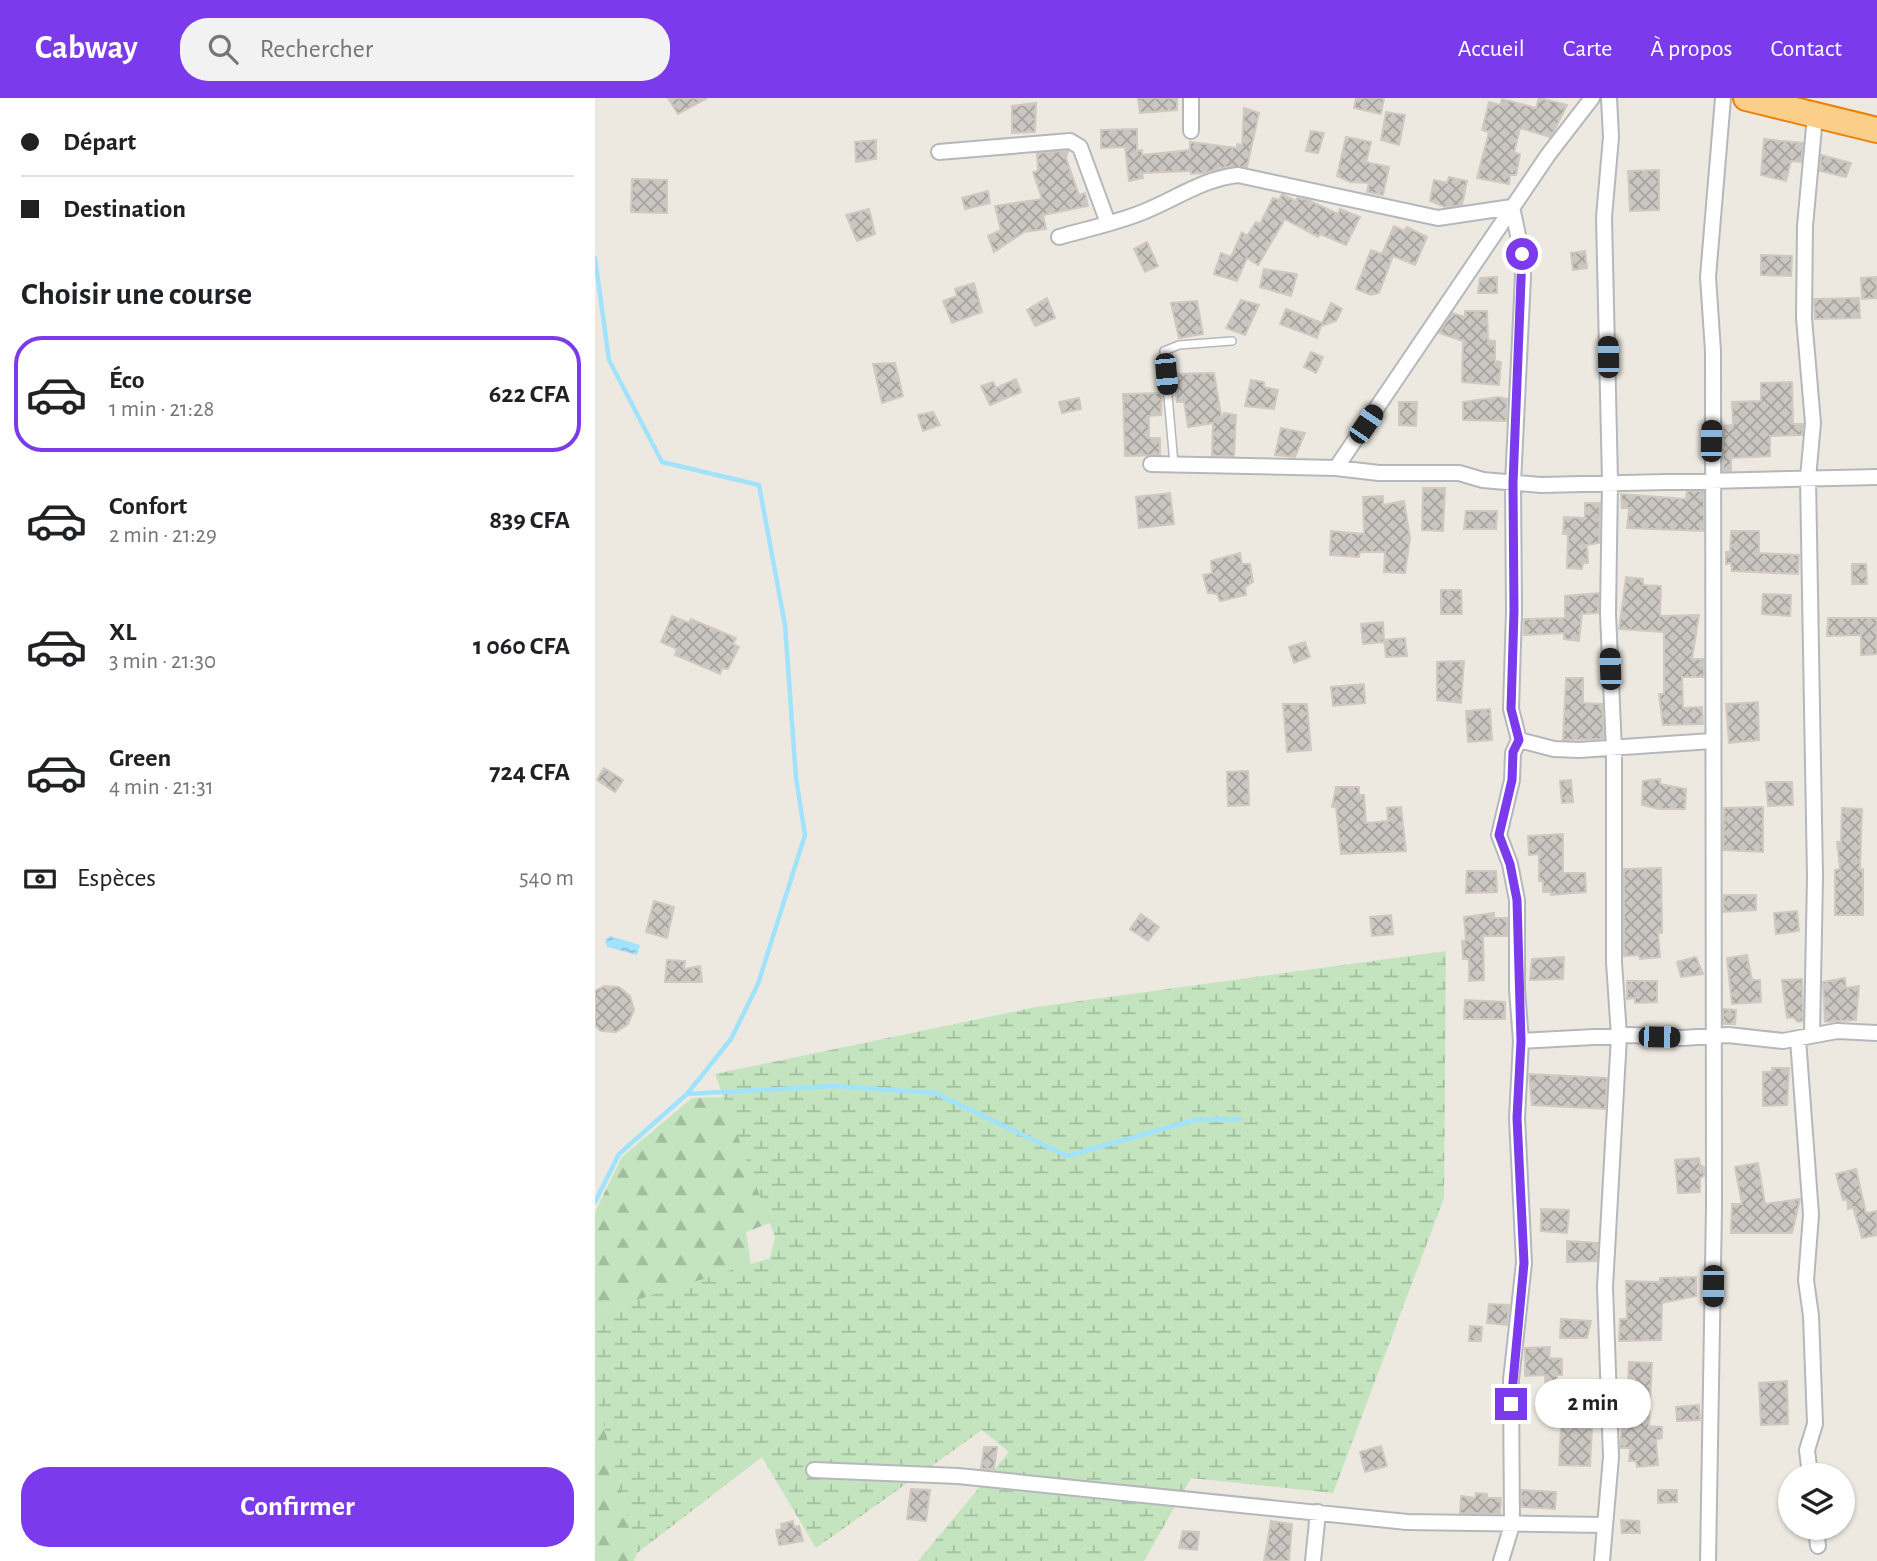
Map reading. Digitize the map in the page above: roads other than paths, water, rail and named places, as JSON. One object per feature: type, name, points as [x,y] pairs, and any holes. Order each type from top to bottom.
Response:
[{"type":"highway","points":[[1746,98],[1877,130]]},
{"type":"street","points":[[1191,98],[1191,131]]},
{"type":"street","points":[[1336,468],[1548,155],[1593,98]]},
{"type":"street","points":[[1602,1561],[1611,1457],[1605,1287],[1619,1036],[1614,962],[1613,750],[1608,614],[1610,481],[1604,217],[1611,137],[1609,98]]},
{"type":"street","points":[[1708,1561],[1714,1208],[1713,351],[1708,277],[1723,98]]},
{"type":"street","points":[[1809,1463],[1807,1450],[1815,1424],[1811,1316],[1806,1280],[1811,1215],[1805,1037],[1815,870],[1808,478],[1813,423],[1804,318],[1805,226],[1815,116]]},
{"type":"street","points":[[939,152],[1070,141],[1080,147],[1108,223]]},
{"type":"street","points":[[1059,237],[1140,214],[1206,182],[1238,175],[1438,218],[1512,207]]},
{"type":"street","points":[[1501,1561],[1512,1525],[1511,1380],[1524,1263],[1517,1118],[1521,1041],[1517,900],[1510,864],[1499,835],[1512,780],[1513,752],[1519,740],[1511,709],[1514,611],[1513,484],[1523,277],[1522,254],[1512,207]]},
{"type":"street","points":[[1151,464],[1336,468],[1379,473],[1459,473],[1513,484],[1574,485],[1610,481],[1712,482],[1877,477]]},
{"type":"street","points":[[1519,740],[1555,749],[1613,750],[1712,741]]},
{"type":"street","points":[[1521,1041],[1713,1035],[1771,1041],[1837,1031],[1877,1033]]},
{"type":"street","points":[[814,1470],[958,1476],[1407,1522],[1604,1525]]},
{"type":"street","points":[[1313,1561],[1318,1512]]},
{"type":"street","points":[[1817,1540],[1818,1546]]},
{"type":"lane","points":[[1174,465],[1164,351],[1179,345],[1232,341]]},
{"type":"water","points":[[610,936],[640,945],[637,955],[607,947],[605,941]]},
{"type":"waterway","points":[[595,258],[609,360],[662,462],[759,485],[785,625],[796,778],[805,835],[758,984],[731,1039],[687,1094],[834,1086],[935,1093],[1067,1156],[1195,1120],[1240,1119]]},
{"type":"waterway","points":[[595,1202],[619,1154],[687,1094]]}]
